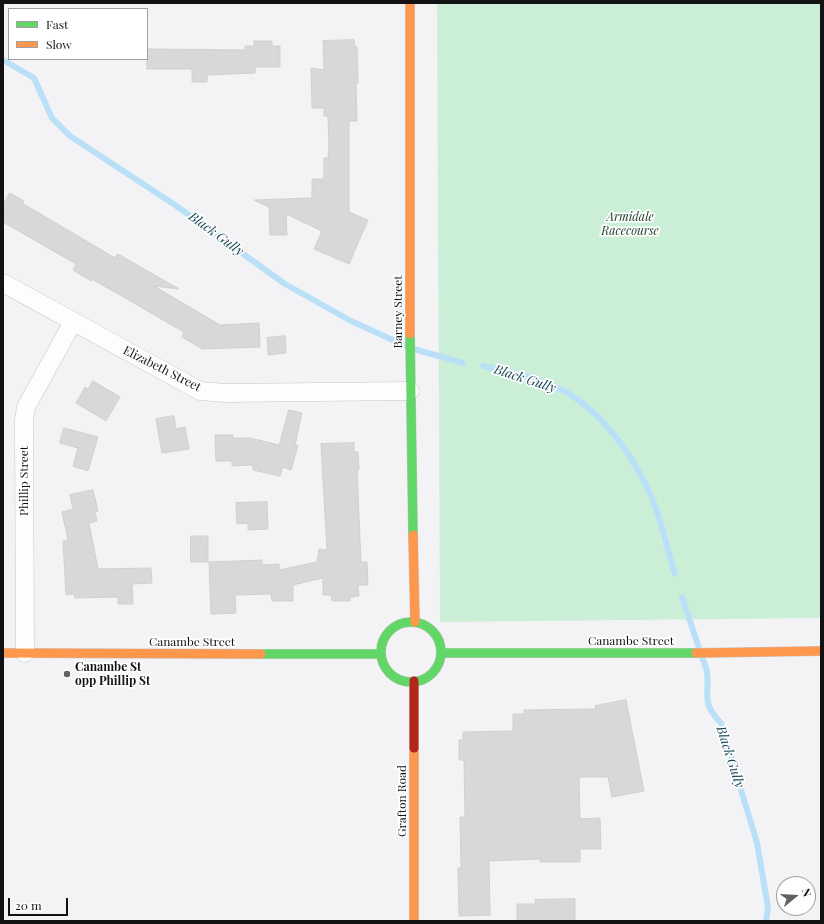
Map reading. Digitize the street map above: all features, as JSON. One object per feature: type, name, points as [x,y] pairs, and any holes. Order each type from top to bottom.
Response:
[{"type":"main road","name":"Barney Street","points":[[410,3],[410,391],[415,622]]},
{"type":"main road","points":[[415,622],[428,627],[433,632],[438,638],[441,653],[437,666],[433,672],[428,677],[414,682],[406,681],[392,675],[383,662],[382,654],[384,641],[390,630],[397,625],[415,622]]},
{"type":"main road","name":"Canambe Street","points":[[441,653],[678,654],[720,651],[821,651]]},
{"type":"main road","name":"Canambe Street","points":[[3,653],[382,654]]},
{"type":"main road","name":"Grafton Road","points":[[414,682],[414,921]]},
{"type":"street","name":"Elizabeth Street","points":[[3,283],[200,391],[226,393],[410,391]]},
{"type":"street","name":"Phillip Street","points":[[25,653],[24,420],[26,407],[73,322]]},
{"type":"green space","name":"Armidale Racecourse","points":[[437,3],[821,3],[821,618],[440,622]]},
{"type":"building","points":[[354,40],[355,47],[357,47],[357,121],[349,121],[349,212],[368,220],[349,264],[314,249],[322,231],[286,214],[287,235],[270,235],[269,207],[254,200],[312,198],[312,179],[324,179],[324,158],[328,158],[329,148],[328,116],[324,116],[324,108],[312,108],[311,68],[324,70],[323,41]]},
{"type":"building","points":[[254,41],[272,41],[272,46],[280,46],[280,67],[255,67],[255,73],[207,75],[207,82],[192,82],[192,69],[147,69],[148,49],[245,50],[245,46],[254,46]]},
{"type":"building","points":[[10,193],[24,201],[22,203],[115,258],[118,254],[179,289],[154,286],[220,325],[259,323],[260,347],[202,349],[182,337],[184,332],[92,279],[91,281],[73,270],[76,264],[3,222],[3,205]]},
{"type":"building","points":[[285,336],[286,353],[268,355],[267,338]]},
{"type":"building","points":[[93,381],[120,397],[106,421],[76,403],[85,387],[88,389]]},
{"type":"building","points":[[289,410],[302,413],[295,445],[298,445],[291,470],[283,467],[280,476],[253,470],[253,465],[232,466],[232,461],[216,461],[215,435],[233,435],[233,438],[250,438],[279,445]]},
{"type":"building","points":[[174,416],[176,429],[185,427],[189,449],[162,453],[156,419]]},
{"type":"building","points":[[64,428],[98,437],[88,471],[73,466],[78,448],[60,443]]},
{"type":"building","points":[[354,443],[354,452],[358,452],[359,470],[357,470],[361,562],[367,562],[368,585],[358,585],[359,596],[350,597],[350,601],[332,601],[331,595],[323,595],[323,578],[293,585],[293,601],[272,601],[271,594],[235,595],[236,613],[211,614],[209,562],[262,560],[262,565],[279,564],[279,570],[317,562],[319,549],[327,550],[321,444]]},
{"type":"building","points":[[93,490],[98,511],[95,512],[97,521],[89,523],[98,569],[151,568],[152,583],[132,584],[133,604],[118,604],[118,597],[75,598],[74,594],[66,595],[63,541],[68,540],[62,512],[73,509],[70,495]]},
{"type":"building","points":[[267,502],[268,529],[248,530],[248,523],[237,524],[236,503]]},
{"type":"building","points":[[191,536],[208,536],[208,562],[191,562]]},
{"type":"building","points":[[626,700],[644,791],[612,797],[608,777],[579,777],[580,819],[600,818],[601,849],[580,849],[580,862],[540,862],[540,859],[489,861],[490,915],[459,916],[458,868],[461,868],[460,817],[465,817],[464,760],[459,760],[459,740],[463,740],[463,732],[513,731],[513,714],[524,714],[524,710],[596,709],[595,706]]},
{"type":"building","points":[[575,899],[575,921],[517,920],[517,904],[536,904],[535,900]]},
{"type":"waterway","name":"Black Gully","points":[[3,60],[34,78],[52,118],[70,136],[175,205],[285,284],[351,321],[406,346]]},
{"type":"waterway","name":"Black Gully","points":[[414,349],[463,363]]},
{"type":"waterway","name":"Black Gully","points":[[483,366],[524,376],[554,386],[579,400],[605,424],[627,452],[645,483],[659,516],[675,574]]},
{"type":"waterway","name":"Black Gully","points":[[682,597],[699,648]]},
{"type":"waterway","name":"Black Gully","points":[[702,657],[707,672],[708,704],[714,715],[721,723],[757,843],[768,907],[766,921]]},
{"type":"traffic: fast","points":[[410,334],[413,535]]},
{"type":"traffic: fast","points":[[411,622],[428,627],[436,635],[441,652],[436,669],[428,677],[411,682],[394,677],[386,669],[381,652],[386,635],[394,627],[411,622]]},
{"type":"traffic: fast","points":[[441,653],[696,653]]},
{"type":"traffic: fast","points":[[261,654],[381,654]]},
{"type":"traffic: slow","points":[[410,3],[410,334]]},
{"type":"traffic: slow","points":[[413,535],[415,622]]},
{"type":"traffic: slow","points":[[696,653],[821,651]]},
{"type":"traffic: slow","points":[[3,653],[261,654]]},
{"type":"traffic: slow","points":[[414,748],[414,921]]},
{"type":"traffic: jam","points":[[414,681],[414,748]]},
{"type":"place","name":"Canambe St opp Phillip St","points":[[67,674]]}]
